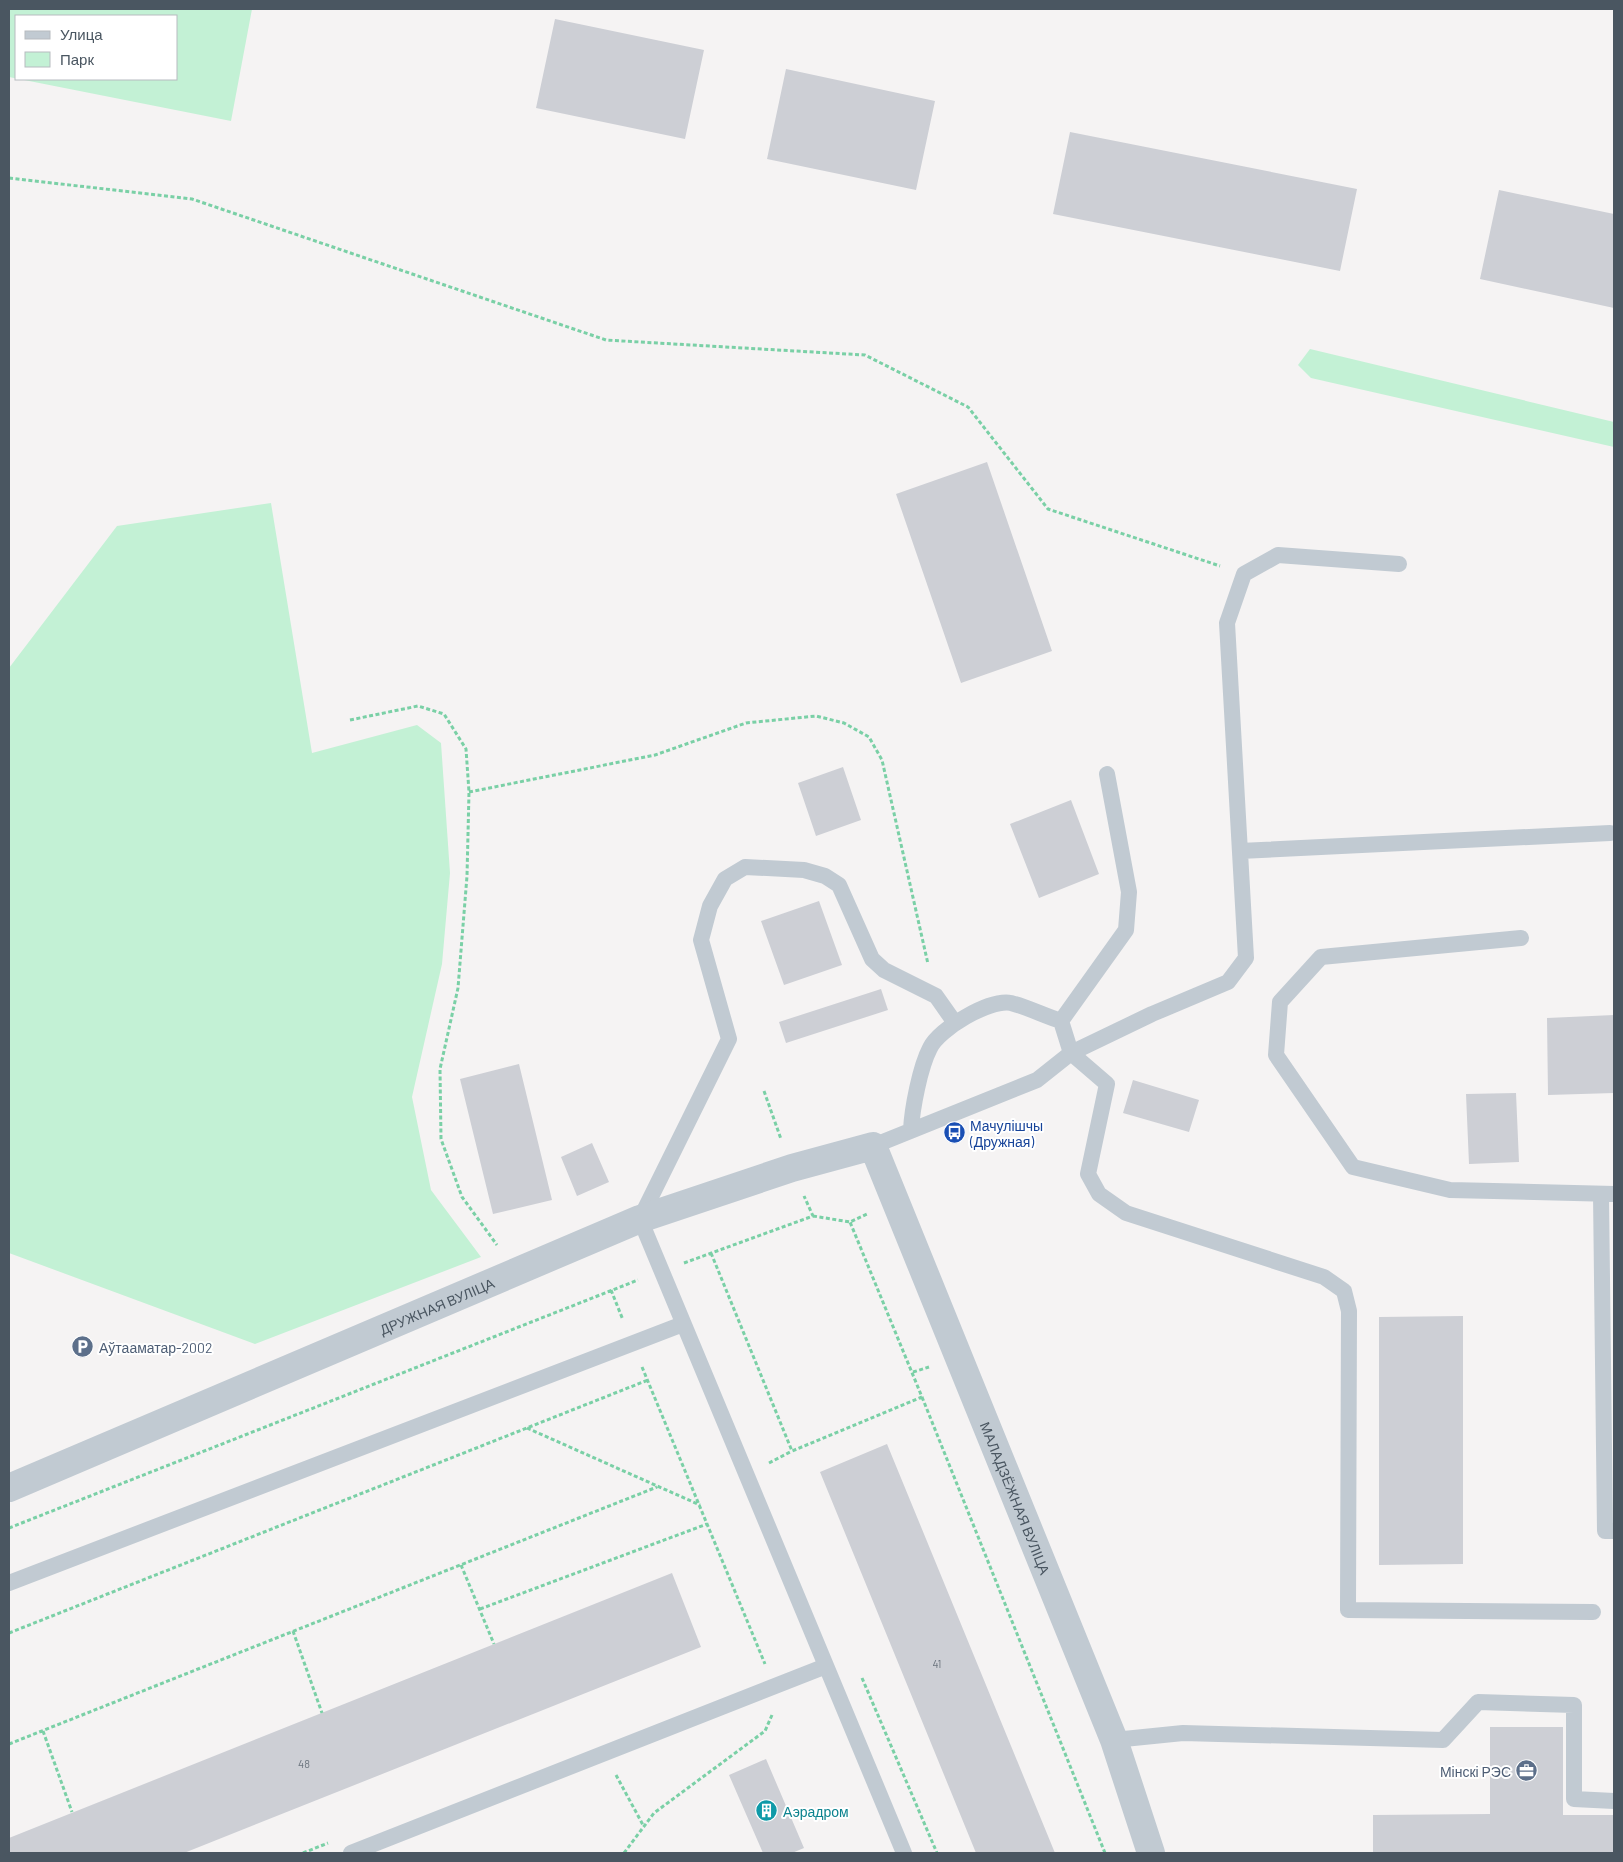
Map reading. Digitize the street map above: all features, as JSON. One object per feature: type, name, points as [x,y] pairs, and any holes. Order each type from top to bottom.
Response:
[{"type":"street","name":"ДРУЖНАЯ ВУЛІЦА","points":[[9,1488],[640,1219],[792,1168],[872,1146]]},
{"type":"street","name":"МАЛАДЗЁЖНАЯ ВУЛІЦА","points":[[872,1146],[1114,1740],[1151,1853]]},
{"type":"lane","points":[[872,1146],[1037,1080],[1071,1053],[1152,1014],[1228,982],[1246,958],[1227,623],[1244,574],[1278,556],[1399,564]]},
{"type":"lane","points":[[1061,1021],[1126,930],[1129,892],[1108,774]]},
{"type":"lane","points":[[1240,851],[1610,833]]},
{"type":"lane","points":[[904,1853],[640,1219],[729,1039],[702,940],[710,906],[725,879],[745,867],[804,870],[825,876],[838,885],[872,959],[884,970],[936,996],[955,1023]]},
{"type":"lane","points":[[1521,938],[1321,957],[1280,1002],[1276,1055],[1353,1167],[1450,1190],[1608,1194],[1605,1531],[1614,1530]]},
{"type":"lane","points":[[912,1130],[912,1108],[930,1047],[955,1023],[979,1009],[1009,1003],[1061,1021]]},
{"type":"lane","points":[[1061,1021],[1071,1053],[1107,1084],[1088,1174],[1099,1194],[1126,1213],[1324,1277],[1344,1291],[1349,1310],[1348,1610],[1593,1612]]},
{"type":"lane","points":[[9,1583],[683,1324]]},
{"type":"lane","points":[[351,1853],[826,1666]]},
{"type":"lane","points":[[1114,1740],[1182,1733],[1443,1740],[1478,1702],[1574,1704],[1574,1799],[1614,1801]]},
{"type":"path","points":[[9,178],[192,200],[606,340],[865,355],[968,407],[1048,509],[1244,574]]},
{"type":"path","points":[[350,720],[418,706],[444,714],[466,748],[469,792],[467,876],[458,988],[440,1070],[441,1139],[462,1197],[517,1272]]},
{"type":"path","points":[[469,792],[655,755],[746,723],[816,716],[844,723],[869,737],[882,760],[936,996]]},
{"type":"path","points":[[9,1528],[611,1290],[813,1216],[792,1168],[764,1091]]},
{"type":"path","points":[[850,1222],[1105,1853]]},
{"type":"path","points":[[711,1253],[792,1451]]},
{"type":"path","points":[[611,1290],[767,1671],[778,1685],[781,1694],[766,1731],[654,1813],[643,1825],[624,1853]]},
{"type":"path","points":[[9,1633],[648,1380]]},
{"type":"path","points":[[773,1472],[769,1463],[792,1451],[922,1397]]},
{"type":"path","points":[[527,1428],[700,1506]]},
{"type":"path","points":[[9,1744],[657,1487]]},
{"type":"path","points":[[480,1609],[707,1524]]},
{"type":"path","points":[[461,1565],[494,1644]]},
{"type":"path","points":[[293,1631],[322,1713]]},
{"type":"path","points":[[859,1672],[937,1853]]},
{"type":"path","points":[[42,1731],[72,1812]]},
{"type":"path","points":[[605,1754],[643,1825]]},
{"type":"path","points":[[303,1853],[337,1840]]},
{"type":"green space","points":[[9,9],[252,9],[231,121],[24,80],[178,80],[178,15],[15,15],[15,78],[9,77]]},
{"type":"green space","points":[[1310,349],[1614,422],[1614,447],[1311,378],[1298,365]]},
{"type":"green space","points":[[271,503],[312,753],[417,725],[441,743],[450,873],[442,964],[412,1097],[431,1190],[481,1257],[255,1344],[9,1253],[9,668],[117,526]]},
{"type":"building","points":[[555,19],[704,50],[685,139],[536,108]]},
{"type":"building","points":[[786,69],[935,101],[916,190],[767,159]]},
{"type":"building","points":[[1070,132],[1357,189],[1340,271],[1053,214]]},
{"type":"building","points":[[1499,190],[1614,214],[1614,308],[1480,279]]},
{"type":"building","points":[[987,462],[1052,651],[961,683],[896,494]]},
{"type":"building","points":[[843,767],[861,820],[816,836],[798,783]]},
{"type":"building","points":[[1071,800],[1099,874],[1039,898],[1010,824]]},
{"type":"building","points":[[819,901],[842,965],[784,985],[761,921]]},
{"type":"building","points":[[881,989],[888,1010],[786,1043],[779,1022]]},
{"type":"building","points":[[1614,1015],[1614,1093],[1548,1095],[1547,1018]]},
{"type":"building","points":[[519,1064],[552,1200],[493,1214],[460,1079]]},
{"type":"building","points":[[1133,1080],[1199,1100],[1189,1132],[1123,1113]]},
{"type":"building","points":[[1516,1093],[1519,1162],[1469,1164],[1466,1094]]},
{"type":"building","points":[[592,1143],[609,1182],[577,1196],[561,1157]]},
{"type":"building","points":[[1463,1316],[1463,1564],[1379,1565],[1379,1317]]},
{"type":"building","points":[[887,1444],[1055,1853],[976,1853],[820,1472]]},
{"type":"building","points":[[672,1573],[701,1647],[184,1853],[9,1853],[9,1838]]},
{"type":"building","name":"Мінскі РЭС","points":[[1490,1727],[1563,1727],[1563,1815],[1614,1815],[1614,1853],[1373,1853],[1373,1815],[1490,1814]]},
{"type":"building","name":"Аэрадром","points":[[766,1759],[804,1848],[792,1853],[763,1853],[729,1775]]},
{"type":"place","name":"Мачулішчы (Дружная)","points":[[954,1133]]},
{"type":"place","name":"Аўтааматар-2002","points":[[83,1347]]},
{"type":"place","name":"Мінскі РЭС","points":[[1527,1771]]},
{"type":"place","name":"Аэрадром","points":[[767,1811]]}]
